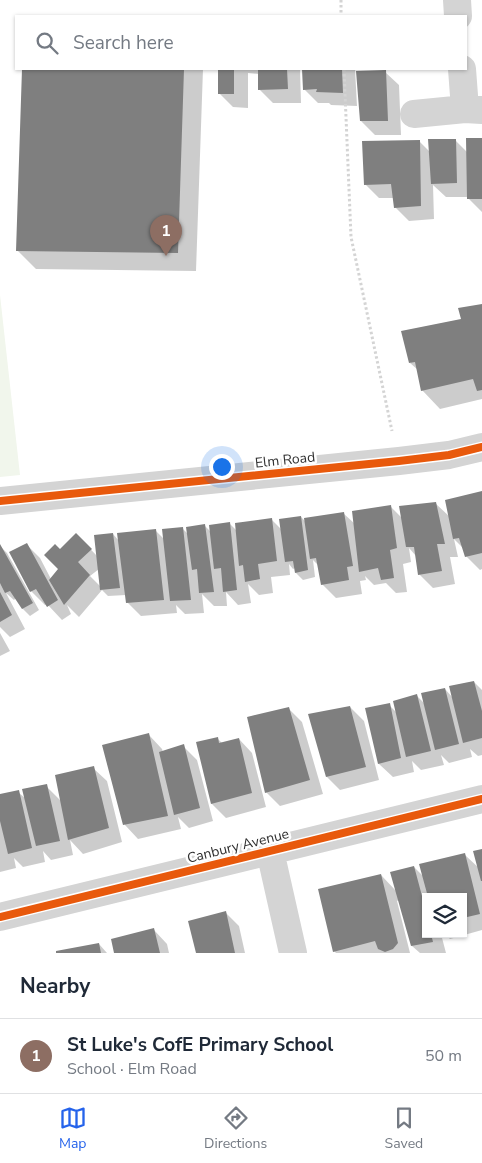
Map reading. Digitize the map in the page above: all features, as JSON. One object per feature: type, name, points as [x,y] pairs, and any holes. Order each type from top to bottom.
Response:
[{"type":"street","points":[[457,0],[458,15]]},
{"type":"street","points":[[414,114],[474,110],[462,70]]},
{"type":"street","name":"Elm Road","points":[[0,501],[448,455],[482,447]]},
{"type":"street","name":"Canbury Avenue","points":[[0,917],[482,799]]},
{"type":"street","points":[[270,851],[293,953]]},
{"type":"path","points":[[341,0],[341,15]]},
{"type":"path","points":[[344,70],[351,237],[399,460]]},
{"type":"shaded area","points":[[0,295],[20,475],[0,477]]},
{"type":"building","points":[[22,70],[184,70],[178,253],[16,251]]},
{"type":"building","points":[[218,70],[234,70],[234,94],[218,94]]},
{"type":"building","points":[[258,70],[287,70],[288,89],[258,90]]},
{"type":"building","points":[[302,70],[342,70],[343,93],[316,92],[317,89],[303,90]]},
{"type":"building","points":[[386,70],[388,121],[360,121],[356,71]]},
{"type":"building","points":[[466,138],[482,138],[482,199],[467,199]]},
{"type":"building","points":[[428,139],[456,139],[457,183],[431,184]]},
{"type":"building","points":[[420,140],[421,206],[394,208],[391,184],[364,185],[362,141]]},
{"type":"building","points":[[482,304],[482,390],[477,391],[473,379],[421,391],[415,362],[409,363],[401,331],[461,319],[458,308]]},
{"type":"building","points":[[482,491],[482,553],[465,557],[459,538],[453,539],[445,500]]},
{"type":"building","points":[[436,502],[445,544],[437,544],[442,571],[418,575],[414,547],[406,547],[399,506]]},
{"type":"building","points":[[391,505],[397,548],[390,550],[394,578],[381,580],[378,568],[359,572],[352,511]]},
{"type":"building","points":[[344,512],[353,566],[347,567],[349,580],[321,585],[316,558],[310,559],[304,518]]},
{"type":"building","points":[[301,516],[308,570],[295,573],[293,561],[285,562],[279,519]]},
{"type":"building","points":[[272,518],[277,561],[258,564],[260,579],[245,582],[243,565],[239,566],[235,523]]},
{"type":"building","points":[[230,522],[237,590],[223,592],[221,568],[214,569],[209,525]]},
{"type":"building","points":[[205,524],[214,592],[199,593],[197,569],[192,570],[186,527]]},
{"type":"building","points":[[183,527],[191,600],[170,601],[162,529]]},
{"type":"building","points":[[156,529],[164,600],[126,603],[117,533]]},
{"type":"building","points":[[76,533],[92,549],[78,562],[90,575],[64,605],[49,580],[58,569],[44,555],[55,544],[60,549]]},
{"type":"building","points":[[113,533],[120,588],[100,590],[94,535]]},
{"type":"building","points":[[27,543],[58,600],[47,607],[36,589],[30,592],[9,552]]},
{"type":"building","points":[[0,544],[33,603],[22,609],[10,591],[5,593],[0,583]]},
{"type":"building","points":[[0,592],[12,615],[0,622]]},
{"type":"building","points":[[474,681],[482,711],[482,738],[463,743],[449,686]]},
{"type":"building","points":[[445,688],[459,744],[435,750],[421,693]]},
{"type":"building","points":[[417,694],[431,751],[406,757],[393,701]]},
{"type":"building","points":[[390,703],[401,758],[378,764],[365,708]]},
{"type":"building","points":[[350,706],[366,767],[326,777],[308,714]]},
{"type":"building","points":[[289,707],[310,780],[265,793],[247,717]]},
{"type":"building","points":[[149,733],[168,816],[123,825],[102,745]]},
{"type":"building","points":[[218,737],[219,743],[239,738],[252,793],[211,804],[196,742]]},
{"type":"building","points":[[184,744],[200,808],[174,815],[159,752]]},
{"type":"building","points":[[94,766],[109,828],[68,840],[55,775]]},
{"type":"building","points":[[47,784],[60,841],[36,846],[22,789]]},
{"type":"building","points":[[19,790],[32,848],[8,854],[0,821],[0,794]]},
{"type":"building","points":[[482,849],[482,881],[481,881],[473,851]]},
{"type":"building","points":[[465,853],[480,914],[467,917],[467,893],[427,893],[419,864]]},
{"type":"building","points":[[414,866],[422,896],[422,938],[432,938],[433,942],[411,946],[390,872]]},
{"type":"building","points":[[381,874],[398,943],[393,949],[385,952],[378,949],[375,941],[333,952],[318,889]]},
{"type":"building","points":[[226,911],[235,953],[196,953],[188,921]]},
{"type":"building","points":[[154,928],[160,953],[114,953],[111,939]]},
{"type":"building","points":[[99,943],[101,953],[56,953],[56,951]]},
{"type":"cycle path","points":[[0,501],[399,461],[449,455],[482,447]]},
{"type":"cycle path","points":[[0,917],[482,799]]},
{"type":"place","name":"St Luke's CofE Primary School","points":[[166,256]]}]
